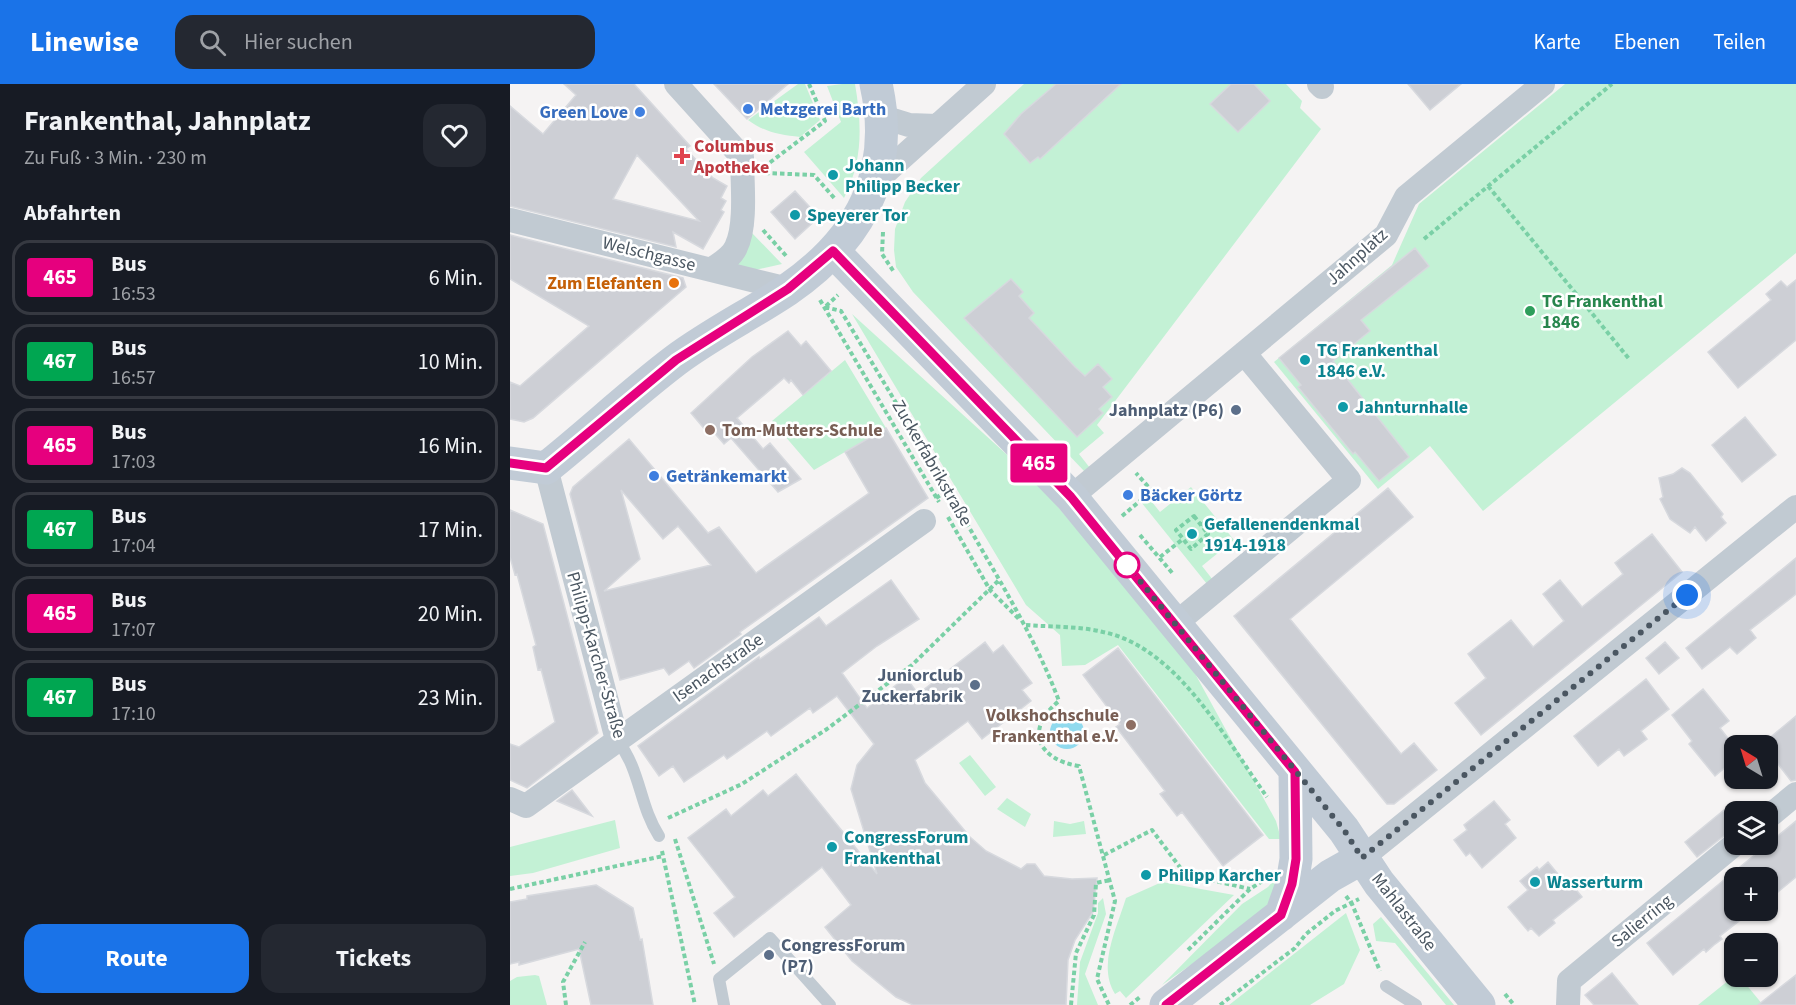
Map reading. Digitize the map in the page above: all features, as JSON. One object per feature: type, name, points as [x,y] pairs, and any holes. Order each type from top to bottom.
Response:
[{"type":"main road","points":[[510,463],[546,468],[676,360],[788,289],[833,251],[862,216],[877,180],[882,147],[883,117],[876,84]]},
{"type":"main road","name":"Mahlastraße","points":[[833,251],[1071,497],[1344,830],[1362,858],[1479,1005]]},
{"type":"main road","points":[[1281,915],[1292,884],[1296,859],[1295,772]]},
{"type":"main road","points":[[1155,1000],[1281,915],[1330,876],[1362,858]]},
{"type":"street","points":[[676,84],[742,157],[739,239],[728,258],[712,269]]},
{"type":"street","points":[[877,180],[984,84]]},
{"type":"street","name":"Jahnplatz","points":[[1071,497],[1386,235],[1406,197],[1544,84]]},
{"type":"street","points":[[883,117],[909,125],[938,126]]},
{"type":"street","name":"Welschgasse","points":[[510,220],[788,289]]},
{"type":"street","points":[[1175,624],[1349,480],[1244,353]]},
{"type":"street","name":"Philipp-Karcher-Straße","points":[[546,468],[617,740]]},
{"type":"street","points":[[1362,858],[1796,507]]},
{"type":"street","name":"Isenachstraße","points":[[510,799],[526,806],[924,521]]},
{"type":"street","points":[[1778,809],[1796,794]]},
{"type":"street","name":"Salierring","points":[[1568,1005],[1569,981],[1724,853]]},
{"type":"lane","name":"Philipp-Karcher-Straße","points":[[617,740],[631,757],[650,822],[659,836]]},
{"type":"lane","points":[[724,1005],[719,979],[770,938],[830,1005]]},
{"type":"lane","points":[[1386,986],[1416,1005]]},
{"type":"path","points":[[809,84],[825,122],[756,173],[814,175],[839,203]]},
{"type":"path","points":[[1424,239],[1612,84]]},
{"type":"path","points":[[1488,186],[1630,360]]},
{"type":"path","points":[[882,254],[883,228]]},
{"type":"path","name":"Zuckerfabrikstraße","points":[[999,580],[841,311],[825,307],[990,590],[1025,625]]},
{"type":"path","points":[[1120,516],[1152,491],[1137,472],[1132,476]]},
{"type":"path","points":[[1194,516],[1208,534],[1191,549],[1183,539],[1176,530],[1194,516]]},
{"type":"path","points":[[1201,525],[1208,520]]},
{"type":"path","points":[[1160,558],[1183,539]]},
{"type":"path","points":[[670,823],[667,817],[742,784],[827,729],[912,665],[999,580],[1025,625],[1059,701],[1048,710],[1041,721],[1038,733],[1040,744],[1061,764],[1079,766],[1104,855],[1115,901],[1097,979],[1109,1005]]},
{"type":"path","points":[[1025,625],[1104,632],[1142,648],[1173,669],[1270,802]]},
{"type":"path","points":[[672,830],[719,979]]},
{"type":"path","points":[[1104,855],[1152,830],[1185,874],[1250,889]]},
{"type":"path","points":[[659,836],[695,1005]]},
{"type":"path","points":[[510,889],[663,856]]},
{"type":"path","points":[[1184,954],[1250,889],[1270,873]]},
{"type":"path","points":[[1071,1005],[1076,953],[1094,915],[1096,883],[1110,880]]},
{"type":"path","points":[[1220,1005],[1294,948],[1306,934],[1335,911],[1352,904],[1386,986]]},
{"type":"path","points":[[566,1005],[562,982],[585,942]]},
{"type":"path","points":[[1130,1005],[1155,1000]]},
{"type":"green space","points":[[798,84],[805,84],[820,120],[800,137],[773,132],[748,120]]},
{"type":"green space","points":[[855,84],[860,128],[855,170],[844,198],[804,152],[841,122],[827,86]]},
{"type":"green space","points":[[1024,84],[1286,84],[1302,101],[1300,108],[1321,129],[1097,425],[1104,433],[1079,454],[1090,468],[1085,472],[913,292],[896,267],[895,229],[905,202],[921,178]]},
{"type":"green space","name":"TG Frankenthal 1846","points":[[1565,84],[1796,84],[1796,253],[1483,511],[1430,446],[1378,489],[1274,362],[1392,265],[1419,204]]},
{"type":"green space","points":[[751,232],[782,264],[750,271],[732,268]]},
{"type":"green space","points":[[852,314],[1036,481],[1187,659],[1276,821],[1281,839],[1269,839],[1118,645],[1085,665],[1062,666],[1060,635],[1026,605]]},
{"type":"green space","points":[[845,360],[886,428],[814,470],[772,421]]},
{"type":"green space","points":[[1191,487],[1234,540],[1202,566],[1213,580],[1207,584],[1141,502],[1148,497],[1160,512]]},
{"type":"green space","points":[[970,755],[996,787],[985,796],[959,763]]},
{"type":"green space","points":[[1007,798],[1031,814],[1025,827],[997,809]]},
{"type":"green space","points":[[615,820],[620,848],[533,873],[510,876],[510,847]]},
{"type":"green space","points":[[1054,821],[1070,824],[1084,821],[1086,834],[1053,837]]},
{"type":"green space","points":[[1281,872],[1266,909],[1242,929],[1162,985],[1242,904],[1268,887]]},
{"type":"green space","points":[[1162,882],[1234,895],[1126,998],[1120,991],[1115,994],[1110,983],[1108,959],[1126,898]]},
{"type":"green space","points":[[1103,898],[1106,914],[1085,974],[1098,1005],[1077,1005],[1080,962],[1098,913],[1098,903]]},
{"type":"green space","points":[[1346,913],[1360,950],[1344,984],[1310,1005],[1229,1005]]},
{"type":"green space","points":[[1381,917],[1454,1005],[1446,1005],[1395,943],[1376,941],[1373,924]]},
{"type":"green space","points":[[539,976],[547,1005],[510,1005],[510,981],[517,977]]},
{"type":"green space","points":[[1724,984],[1724,987],[1748,987],[1763,1005],[1698,1005]]},
{"type":"water","points":[[1067,715],[1079,720],[1084,732],[1079,744],[1067,749],[1055,744],[1050,732],[1055,720]]},
{"type":"building","points":[[564,84],[634,84],[690,146],[686,149],[713,178],[727,186],[721,198],[726,201],[721,210],[724,212],[703,249],[673,232],[676,247],[510,206],[510,106],[543,134],[576,95]],"holes":[[[637,155],[699,221],[613,199]]]},
{"type":"building","points":[[714,84],[788,84],[747,119]]},
{"type":"building","points":[[1056,84],[1121,84],[1040,159],[1038,157],[1030,163],[1004,134],[1021,114]]},
{"type":"building","points":[[1231,84],[1254,84],[1270,101],[1238,132],[1210,104]]},
{"type":"building","points":[[1408,84],[1461,84],[1430,110]]},
{"type":"building","name":"Speyerer Tor","points":[[795,191],[819,217],[795,239],[771,212]]},
{"type":"building","points":[[510,235],[683,278],[686,287],[533,418],[524,422],[510,419],[510,382],[520,386],[589,326],[510,279]]},
{"type":"building","points":[[1415,248],[1429,266],[1361,320],[1370,331],[1333,361],[1409,457],[1379,481],[1355,452],[1353,454],[1298,387],[1301,385],[1279,358]]},
{"type":"building","points":[[1011,279],[1023,292],[1019,296],[1034,313],[1029,318],[1075,367],[1085,376],[1098,364],[1112,379],[1103,387],[1112,397],[1099,409],[1103,413],[1077,437],[964,318]]},
{"type":"building","points":[[1796,280],[1796,340],[1738,388],[1708,352],[1771,300],[1766,294],[1781,281],[1787,287]]},
{"type":"building","points":[[788,331],[801,346],[806,341],[831,371],[803,395],[791,380],[789,383],[784,378],[737,418],[763,449],[770,443],[801,479],[778,492],[731,438],[724,444],[710,428],[707,432],[691,413],[752,357]]},
{"type":"building","points":[[1745,417],[1776,455],[1742,482],[1712,445]]},
{"type":"building","points":[[886,428],[928,498],[740,632],[741,634],[694,668],[689,661],[669,675],[664,668],[620,680],[570,494],[573,487],[629,439],[708,533],[719,527],[756,573],[869,493],[845,452]],"holes":[[[621,490],[663,539],[678,526],[711,565],[604,591],[640,559]]]},
{"type":"building","points":[[1682,468],[1690,473],[1723,514],[1721,517],[1726,523],[1706,541],[1695,527],[1690,533],[1670,519],[1660,499],[1663,497],[1659,478],[1673,474]]},
{"type":"building","points":[[1388,488],[1413,517],[1290,619],[1401,754],[1414,743],[1437,770],[1394,804],[1387,804],[1234,616]]},
{"type":"building","points":[[510,510],[543,524],[598,733],[527,788],[510,780],[510,744],[519,747],[555,722],[541,669],[538,670],[533,647],[536,645],[517,574],[515,575],[510,557]]},
{"type":"building","points":[[1652,534],[1682,572],[1481,735],[1455,703],[1486,678],[1468,654],[1511,620],[1533,647],[1564,621],[1543,594],[1560,580],[1582,607],[1623,574],[1615,563]]},
{"type":"building","points":[[1796,558],[1796,594],[1750,630],[1756,638],[1737,654],[1730,647],[1702,669],[1686,648]]},
{"type":"building","name":"CongressForum Frankenthal","points":[[891,580],[919,619],[877,646],[842,673],[867,708],[906,677],[918,694],[985,642],[993,653],[1003,645],[1032,683],[1022,690],[1031,701],[982,739],[968,721],[915,760],[925,783],[970,837],[986,851],[1021,869],[1027,864],[1035,864],[1044,876],[1072,879],[1097,878],[1093,912],[1075,940],[1068,960],[1066,1005],[913,1005],[896,997],[852,961],[825,927],[851,905],[822,867],[734,937],[714,913],[735,897],[688,838],[726,809],[731,816],[763,790],[768,796],[796,774],[877,874],[851,789],[857,765],[874,744],[837,696],[813,713],[810,708],[771,736],[767,731],[727,759],[724,755],[684,782],[673,766],[659,776],[638,746],[759,657],[760,659],[819,617],[826,626]]},
{"type":"building","points":[[1665,642],[1679,658],[1659,674],[1646,658]]},
{"type":"building","points":[[1118,648],[1263,835],[1223,866],[1182,812],[1177,816],[1160,794],[1165,791],[1116,727],[1120,724],[1083,675]]},
{"type":"building","points":[[1646,679],[1669,709],[1641,731],[1647,739],[1624,756],[1619,749],[1598,766],[1574,736]]},
{"type":"building","points":[[1703,689],[1729,721],[1720,728],[1725,735],[1724,768],[1715,776],[1689,744],[1692,741],[1672,715]]},
{"type":"building","points":[[1796,716],[1796,780],[1791,781],[1778,764],[1778,735],[1773,735]]},
{"type":"building","points":[[572,790],[592,816],[557,801]]},
{"type":"building","points":[[1494,801],[1510,820],[1505,824],[1516,838],[1482,868],[1470,853],[1466,856],[1454,840],[1467,830],[1464,825]]},
{"type":"building","points":[[1724,810],[1724,836],[1697,857],[1685,842]]},
{"type":"building","points":[[1796,821],[1796,877],[1778,892],[1778,867],[1740,867],[1754,855],[1778,855],[1778,836]]},
{"type":"building","points":[[1548,862],[1567,885],[1570,882],[1582,897],[1553,920],[1555,923],[1539,936],[1531,928],[1528,931],[1508,907],[1528,890],[1520,881],[1537,867],[1539,870]]},
{"type":"building","points":[[1724,880],[1724,921],[1739,921],[1720,936],[1722,939],[1706,952],[1704,949],[1673,975],[1647,943]]},
{"type":"building","points":[[596,885],[633,908],[640,940],[642,939],[653,1005],[591,1005],[579,949],[519,965],[519,962],[510,964],[510,902],[527,899],[527,896]]},
{"type":"building","points":[[1612,973],[1638,1005],[1594,1005],[1585,995]]},
{"type":"building","points":[[1796,975],[1796,1005],[1758,1005],[1778,989]]},
{"type":"bus line","name":"465","points":[[510,463],[546,468],[676,360],[788,289],[833,251],[1071,497],[1295,772],[1296,859],[1292,884],[1281,915],[1166,1005]]},
{"type":"place","name":"Metzgerei Barth","points":[[748,109]]},
{"type":"place","name":"Green Love","points":[[640,112]]},
{"type":"place","name":"Columbus Apotheke","points":[[682,156]]},
{"type":"place","name":"Johann Philipp Becker","points":[[833,175]]},
{"type":"place","name":"Speyerer Tor","points":[[795,215]]},
{"type":"place","name":"Zum Elefanten","points":[[674,283]]},
{"type":"place","name":"TG Frankenthal 1846","points":[[1530,311]]},
{"type":"place","name":"TG Frankenthal 1846 e.V.","points":[[1305,360]]},
{"type":"place","name":"Jahnturnhalle","points":[[1343,407]]},
{"type":"place","name":"Jahnplatz (P6)","points":[[1236,410]]},
{"type":"place","name":"Tom-Mutters-Schule","points":[[710,430]]},
{"type":"place","name":"Getränkemarkt","points":[[654,476]]},
{"type":"place","name":"Bäcker Görtz","points":[[1128,495]]},
{"type":"place","name":"Gefallenendenkmal 1914-1918","points":[[1192,534]]},
{"type":"place","name":"Juniorclub Zuckerfabrik","points":[[975,685]]},
{"type":"place","name":"Volkshochschule Frankenthal e.V.","points":[[1131,725]]},
{"type":"place","name":"CongressForum Frankenthal","points":[[832,847]]},
{"type":"place","name":"Philipp Karcher","points":[[1146,875]]},
{"type":"place","name":"Wasserturm","points":[[1535,882]]},
{"type":"place","name":"CongressForum (P7)","points":[[769,955]]},
{"type":"route","points":[[1127,565],[1344,830],[1362,858],[1687,595]]}]
